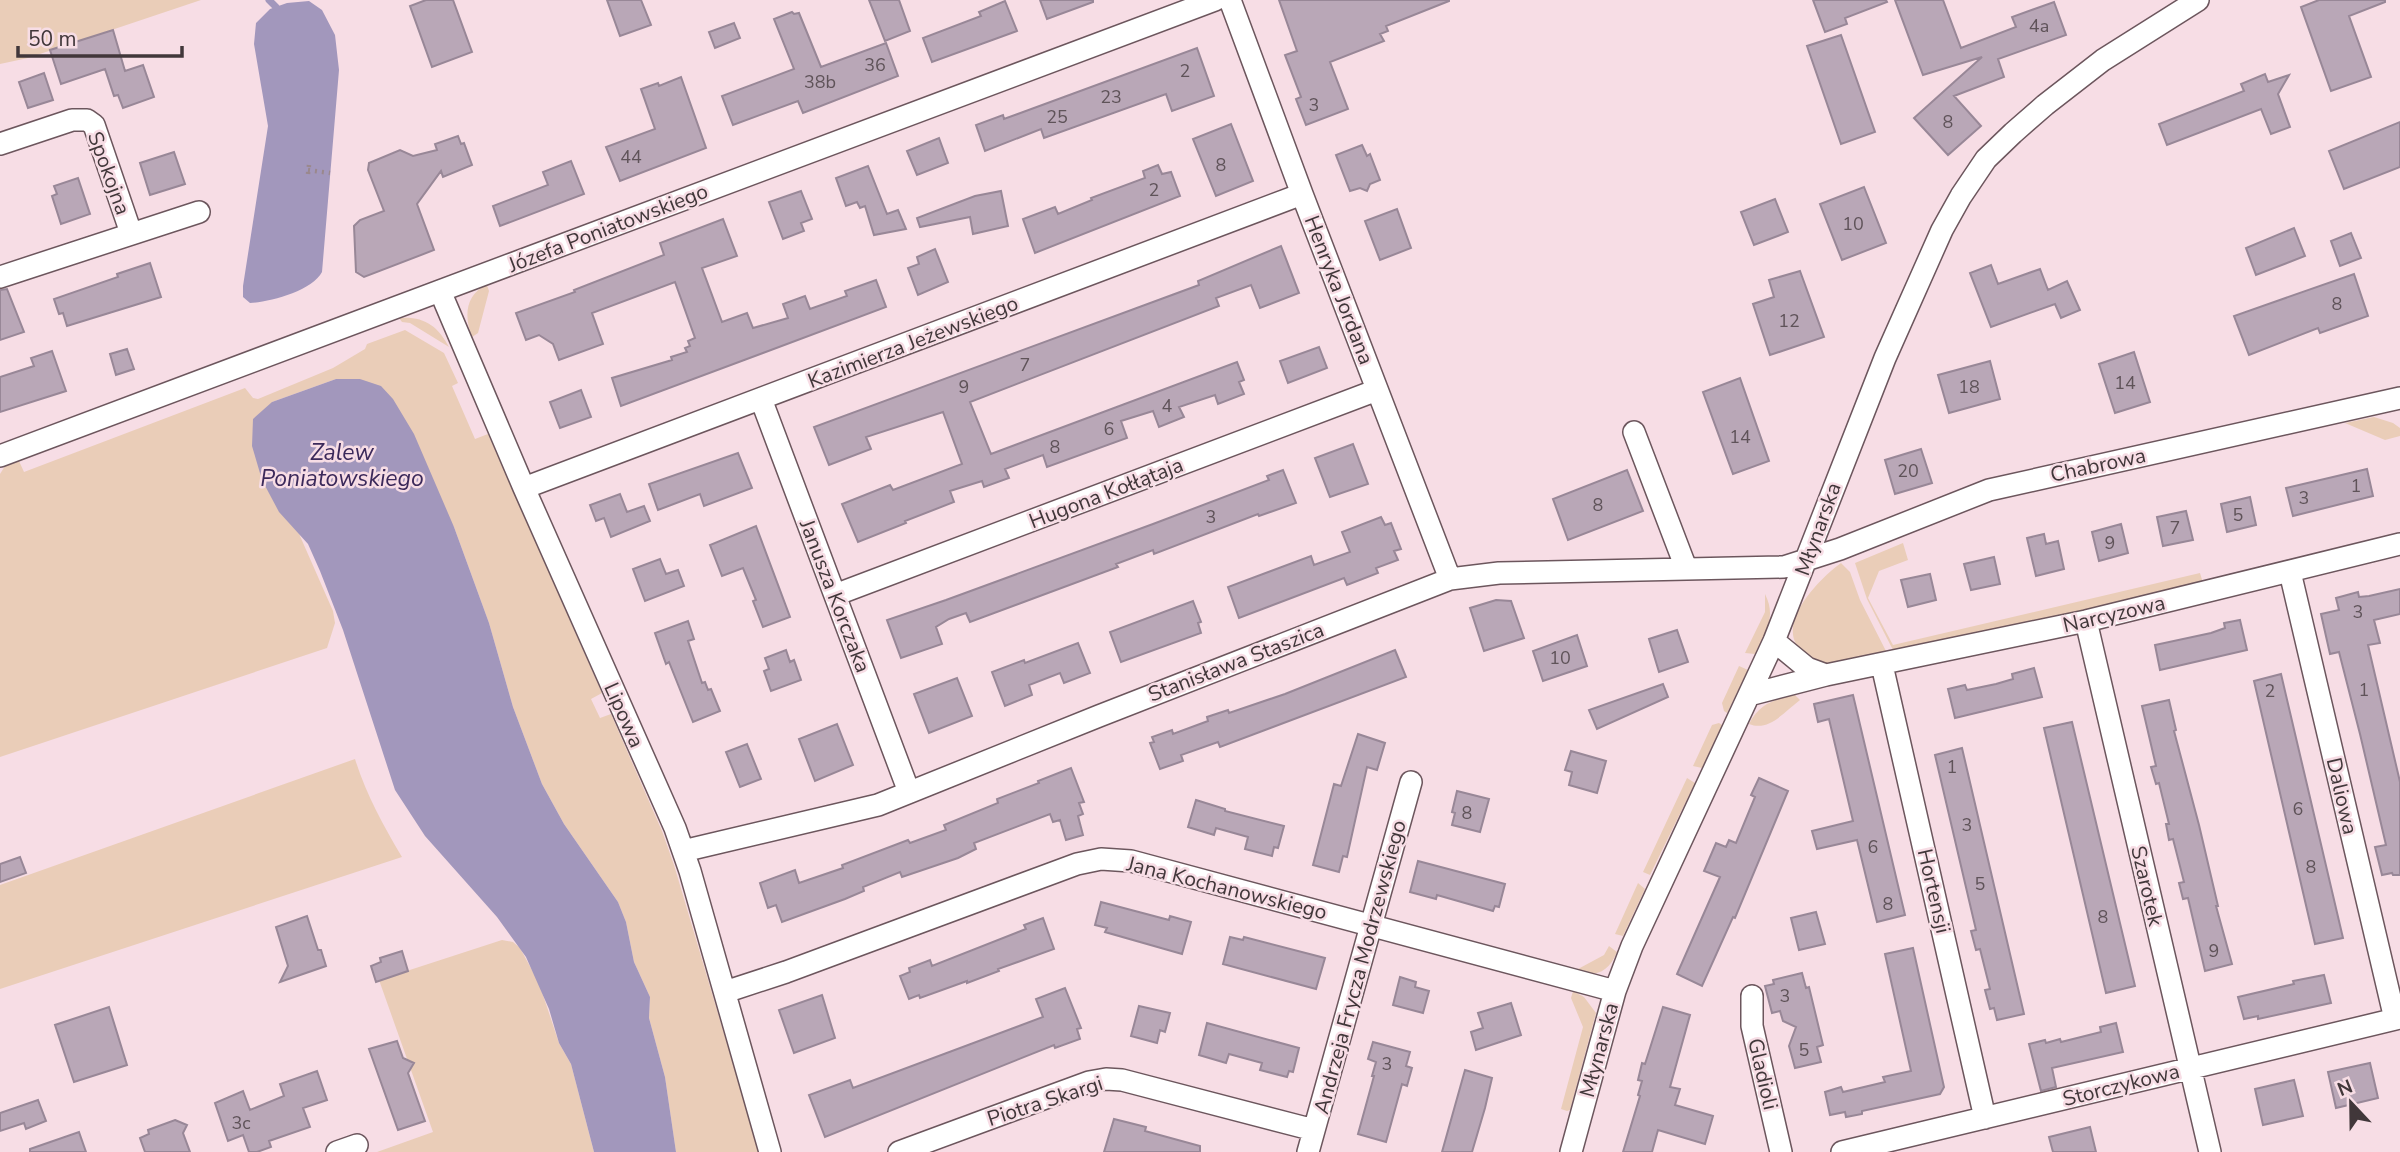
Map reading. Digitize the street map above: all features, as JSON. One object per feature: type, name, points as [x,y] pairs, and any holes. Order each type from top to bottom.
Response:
[{"type":"street","name":"Józefa Poniatowskiego","points":[[0,456],[1216,0]]},
{"type":"street","name":"Henryka Jordana","points":[[1230,0],[1301,194],[1450,579]]},
{"type":"street","name":"Młynarska","points":[[1571,1152],[1615,991],[1632,946],[1774,641],[1885,358],[1942,230],[1986,159],[2013,133],[2103,60],[2197,0]]},
{"type":"street","name":"Spokojna","points":[[0,144],[72,120],[87,120],[94,125],[131,233]]},
{"type":"street","name":"Kazimierza Jeżewskiego","points":[[524,488],[1301,194]]},
{"type":"street","name":"Spokojna","points":[[0,277],[199,212]]},
{"type":"street","name":"Lipowa","points":[[440,291],[675,828],[770,1152]]},
{"type":"street","name":"Hugona Kołłątaja","points":[[835,595],[1377,390]]},
{"type":"street","name":"Chabrowa","points":[[1805,562],[1989,490],[2400,398]]},
{"type":"street","name":"Janusza Korczaka","points":[[761,400],[909,792]]},
{"type":"street","points":[[1634,432],[1686,568]]},
{"type":"street","name":"Narcyzowa","points":[[1749,695],[1826,675],[2085,621],[2400,544]]},
{"type":"street","name":"Stanisława Staszica","points":[[683,851],[855,811],[909,792],[1450,579],[1499,573],[1686,568],[1765,569],[1805,562]]},
{"type":"street","name":"Daliowa","points":[[2290,572],[2397,1018]]},
{"type":"street","name":"Szarotek","points":[[2085,621],[2210,1152]]},
{"type":"street","points":[[1774,641],[1807,668],[1826,675]]},
{"type":"street","name":"Hortensji","points":[[1882,665],[1985,1118]]},
{"type":"street","name":"Andrzeja Frycza Modrzewskiego","points":[[1308,1152],[1411,782]]},
{"type":"street","name":"Jana Kochanowskiego","points":[[725,992],[1077,864],[1101,859],[1131,861],[1615,991]]},
{"type":"street","name":"Gladioli","points":[[1752,996],[1752,1026],[1781,1152]]},
{"type":"street","name":"Storczykowa","points":[[1842,1152],[2397,1018]]},
{"type":"street","name":"Piotra Skargi","points":[[899,1152],[1089,1082],[1106,1079],[1122,1080],[1314,1130]]},
{"type":"street","points":[[337,1152],[357,1145]]},
{"type":"path","points":[[308,170],[330,173]]},
{"type":"shaded area","points":[[0,0],[201,0],[28,58],[0,64]]},
{"type":"shaded area","points":[[487,285],[489,291],[478,333],[472,337],[467,314],[470,300]]},
{"type":"shaded area","points":[[399,318],[416,319],[429,324],[440,333],[449,347],[410,323],[402,322]]},
{"type":"shaded area","points":[[405,330],[444,353],[458,383],[452,386],[475,439],[488,434],[602,693],[591,699],[600,718],[611,714],[662,831],[759,1152],[676,1152],[665,1077],[649,1018],[650,997],[634,962],[626,922],[618,902],[564,824],[542,784],[513,707],[489,623],[454,527],[360,379],[336,379],[272,402],[300,536],[333,611],[335,623],[327,648],[0,757],[0,474],[5,466],[19,461],[24,472],[245,388],[253,398],[258,399],[333,368],[365,349],[367,344]]},
{"type":"shaded area","points":[[2374,417],[2400,428],[2400,436],[2385,440],[2345,423]]},
{"type":"shaded area","points":[[1903,543],[1908,560],[1879,571],[1868,598],[1893,645],[2200,573],[2203,583],[1894,652],[1867,599],[1855,563]]},
{"type":"shaded area","points":[[1841,563],[1850,572],[1860,600],[1888,655],[1825,665],[1813,661],[1796,643],[1793,631],[1795,618],[1802,605],[1821,580]]},
{"type":"shaded area","points":[[1765,594],[1770,610],[1766,632],[1755,654],[1745,653],[1765,612]]},
{"type":"shaded area","points":[[1739,666],[1748,670],[1727,713],[1722,703]]},
{"type":"shaded area","points":[[1795,695],[1800,700],[1776,720],[1763,725],[1749,724],[1758,711],[1768,704]]},
{"type":"shaded area","points":[[1712,725],[1722,725],[1702,768],[1693,766]]},
{"type":"shaded area","points":[[355,759],[364,785],[402,857],[0,989],[0,885]]},
{"type":"shaded area","points":[[1687,778],[1695,783],[1650,875],[1643,872]]},
{"type":"shaded area","points":[[1638,883],[1645,889],[1623,936],[1615,934]]},
{"type":"shaded area","points":[[502,940],[513,942],[520,948],[539,983],[559,1043],[571,1064],[594,1152],[377,1152],[433,1132],[379,980]]},
{"type":"shaded area","points":[[1609,946],[1617,952],[1606,968],[1597,973],[1577,973],[1578,969],[1604,955]]},
{"type":"shaded area","points":[[1573,991],[1584,997],[1596,1013],[1570,1110],[1567,1111],[1561,1109],[1583,1027],[1571,998]]},
{"type":"water","points":[[309,1],[322,10],[335,35],[339,70],[322,272],[317,279],[300,290],[279,298],[250,303],[243,297],[243,286],[268,126],[254,44],[256,23],[270,9],[287,3]]},
{"type":"water","name":"Zalew Poniatowskiego","points":[[336,379],[360,379],[381,386],[393,399],[414,434],[454,527],[489,623],[513,707],[542,784],[564,824],[618,902],[626,922],[634,962],[650,997],[649,1018],[665,1077],[676,1152],[594,1152],[571,1064],[559,1043],[549,1009],[526,957],[497,917],[425,836],[395,790],[343,630],[320,571],[308,544],[279,512],[262,480],[252,446],[253,419],[272,402]]},
{"type":"building","points":[[426,0],[453,0],[472,52],[432,67],[410,6]]},
{"type":"building","points":[[607,0],[641,0],[651,25],[620,36]]},
{"type":"building","points":[[869,0],[899,0],[910,31],[885,41]]},
{"type":"building","points":[[1040,0],[1093,0],[1093,2],[1047,19]]},
{"type":"building","points":[[1279,0],[1449,1],[1386,26],[1388,31],[1380,34],[1384,41],[1330,62],[1348,109],[1306,125],[1296,99],[1301,97],[1285,55],[1297,51]]},
{"type":"building","points":[[1813,0],[1887,2],[1845,18],[1847,24],[1825,32]]},
{"type":"building","points":[[1895,0],[1943,0],[1961,48],[2016,27],[2012,17],[2054,2],[2066,35],[1998,59],[2004,77],[1954,96],[1981,126],[1948,155],[1914,118],[1982,57],[1923,75]]},
{"type":"building","points":[[2319,0],[2385,0],[2349,16],[2371,77],[2331,91],[2301,7]]},
{"type":"building","points":[[1005,1],[1017,31],[932,62],[923,38],[981,16],[979,12]]},
{"type":"building","points":[[792,12],[799,13],[821,67],[886,43],[898,76],[803,113],[798,101],[733,125],[722,96],[794,69],[774,19]]},
{"type":"building","points":[[734,23],[740,38],[715,48],[709,32]]},
{"type":"building","points":[[113,30],[125,71],[143,65],[154,97],[123,108],[118,95],[114,96],[105,69],[61,84],[50,50]]},
{"type":"building","points":[[1841,35],[1875,132],[1841,144],[1807,46]]},
{"type":"building","points":[[1197,48],[1214,96],[1172,111],[1166,94],[1044,138],[1041,129],[985,151],[976,125],[1003,115],[1004,119]]},
{"type":"building","points":[[44,73],[53,100],[28,108],[19,82]]},
{"type":"building","points":[[2265,74],[2268,82],[2289,75],[2278,94],[2290,127],[2271,134],[2261,109],[2167,145],[2159,124],[2244,91],[2241,84]]},
{"type":"building","points":[[681,77],[706,148],[620,181],[606,147],[655,129],[641,89],[658,83],[659,86]]},
{"type":"building","points":[[2400,122],[2400,167],[2344,189],[2329,151]]},
{"type":"building","points":[[1231,124],[1253,181],[1216,196],[1193,139]]},
{"type":"building","points":[[458,136],[461,144],[464,143],[472,165],[443,177],[441,171],[417,204],[434,250],[364,277],[356,272],[354,226],[360,220],[384,211],[368,170],[369,163],[400,150],[413,156],[437,150],[435,144]]},
{"type":"building","points":[[939,138],[948,163],[917,175],[907,151]]},
{"type":"building","points":[[1362,145],[1367,156],[1370,154],[1380,180],[1370,184],[1367,191],[1360,188],[1350,191],[1336,155]]},
{"type":"building","points":[[174,152],[185,184],[150,195],[140,163]]},
{"type":"building","points":[[571,161],[584,194],[500,226],[493,206],[548,185],[543,172]]},
{"type":"building","points":[[1158,165],[1162,174],[1171,172],[1180,196],[1035,253],[1023,219],[1055,207],[1058,214],[1092,200],[1091,198],[1145,178],[1143,171]]},
{"type":"building","points":[[868,166],[887,214],[898,210],[906,229],[874,235],[865,206],[860,208],[857,202],[846,206],[836,178]]},
{"type":"building","points":[[78,178],[90,214],[61,224],[52,196],[57,194],[54,186]]},
{"type":"building","points":[[1864,187],[1886,243],[1842,260],[1820,204]]},
{"type":"building","points":[[801,191],[812,219],[801,223],[804,231],[783,239],[769,202]]},
{"type":"building","points":[[1001,191],[1008,226],[973,234],[970,217],[920,227],[917,218],[975,196]]},
{"type":"building","points":[[1775,199],[1788,232],[1754,245],[1741,212]]},
{"type":"building","points":[[1397,209],[1411,248],[1380,260],[1365,221]]},
{"type":"building","points":[[723,219],[737,256],[702,268],[722,322],[747,313],[753,328],[788,318],[783,304],[805,296],[810,309],[847,296],[845,291],[876,280],[886,307],[621,406],[612,378],[672,360],[671,357],[687,352],[685,348],[690,346],[688,341],[695,338],[675,282],[592,313],[603,344],[559,360],[553,344],[539,335],[526,340],[516,313],[664,255],[660,243]]},
{"type":"building","points":[[2294,228],[2305,256],[2256,275],[2246,248]]},
{"type":"building","points":[[2351,233],[2361,258],[2340,266],[2331,241]]},
{"type":"building","points":[[1281,246],[1299,293],[1260,308],[1251,285],[1216,298],[1219,306],[970,402],[991,454],[1237,362],[1244,380],[1239,382],[1244,394],[1218,404],[1215,395],[1179,407],[1184,417],[1159,427],[1153,411],[1121,421],[1127,438],[1047,467],[1043,455],[1005,469],[1009,478],[984,487],[982,481],[950,491],[954,502],[858,542],[842,504],[890,485],[893,490],[962,464],[943,412],[866,437],[871,449],[829,465],[814,427],[1199,285],[1198,281]]},
{"type":"building","points":[[935,249],[948,282],[918,295],[908,268],[919,264],[917,257]]},
{"type":"building","points":[[150,263],[161,297],[67,326],[63,313],[59,314],[54,299]]},
{"type":"building","points":[[1991,265],[1998,284],[2040,269],[2048,290],[2067,281],[2080,310],[2061,318],[2055,304],[1991,327],[1970,273]]},
{"type":"building","points":[[1800,271],[1824,337],[1770,355],[1753,304],[1774,297],[1769,280]]},
{"type":"building","points":[[2354,274],[2368,316],[2320,333],[2318,328],[2249,355],[2234,316]]},
{"type":"building","points":[[7,289],[24,332],[0,340],[0,290]]},
{"type":"building","points":[[1319,347],[1327,368],[1288,383],[1280,361]]},
{"type":"building","points":[[127,349],[134,369],[116,375],[110,354]]},
{"type":"building","points":[[52,351],[66,391],[0,412],[0,377],[34,366],[31,358]]},
{"type":"building","points":[[2134,352],[2150,402],[2115,413],[2099,364]]},
{"type":"building","points":[[1990,361],[2000,399],[1949,413],[1938,375]]},
{"type":"building","points":[[1740,378],[1769,461],[1733,474],[1703,392]]},
{"type":"building","points":[[581,390],[591,417],[560,428],[550,402]]},
{"type":"building","points":[[1353,444],[1368,484],[1330,497],[1315,458]]},
{"type":"building","points":[[1921,449],[1932,483],[1895,494],[1885,460]]},
{"type":"building","points":[[738,453],[752,488],[704,506],[700,494],[658,510],[649,484]]},
{"type":"building","points":[[2367,469],[2373,496],[2293,516],[2286,488]]},
{"type":"building","points":[[1283,470],[1296,503],[1259,516],[1258,514],[1154,554],[1153,550],[1116,564],[1118,567],[970,622],[966,613],[949,619],[936,627],[942,644],[901,658],[887,620],[1153,524],[1269,480],[1267,476]]},
{"type":"building","points":[[1627,470],[1643,511],[1568,540],[1553,499]]},
{"type":"building","points":[[620,494],[627,512],[644,506],[650,521],[611,537],[604,518],[596,521],[590,505]]},
{"type":"building","points":[[2250,497],[2256,525],[2227,532],[2221,504]]},
{"type":"building","points":[[2186,511],[2193,540],[2163,546],[2157,517]]},
{"type":"building","points":[[1381,517],[1385,525],[1391,523],[1401,549],[1394,551],[1398,560],[1376,568],[1378,573],[1347,585],[1344,578],[1239,618],[1228,587],[1311,556],[1314,565],[1350,552],[1342,532]]},
{"type":"building","points":[[2121,524],[2128,553],[2099,561],[2092,532]]},
{"type":"building","points":[[756,526],[790,617],[763,627],[743,568],[722,576],[710,545]]},
{"type":"building","points":[[2044,534],[2046,544],[2058,541],[2064,569],[2036,576],[2027,538]]},
{"type":"building","points":[[1994,557],[2000,584],[1971,590],[1964,564]]},
{"type":"building","points":[[660,559],[666,574],[678,570],[684,586],[645,601],[633,569]]},
{"type":"building","points":[[1930,574],[1936,600],[1908,607],[1901,580]]},
{"type":"building","points":[[2400,589],[2400,614],[2374,620],[2380,643],[2368,645],[2400,782],[2400,875],[2382,875],[2375,847],[2386,845],[2339,652],[2330,654],[2321,614],[2339,610],[2336,598],[2358,592],[2359,597]]},
{"type":"building","points":[[1496,600],[1511,601],[1524,638],[1484,651],[1470,608]]},
{"type":"building","points":[[1193,601],[1201,622],[1198,623],[1201,633],[1121,662],[1110,632]]},
{"type":"building","points":[[2240,620],[2247,650],[2160,670],[2155,645],[2211,633],[2225,628],[2224,623]]},
{"type":"building","points":[[688,621],[694,639],[688,641],[702,683],[705,682],[708,690],[711,689],[720,711],[693,722],[655,633]]},
{"type":"building","points":[[1677,630],[1688,662],[1659,672],[1649,639]]},
{"type":"building","points":[[1577,635],[1587,666],[1543,681],[1533,651]]},
{"type":"building","points":[[1078,643],[1090,673],[1064,683],[1060,673],[1029,685],[1032,695],[1005,706],[992,672]]},
{"type":"building","points":[[786,650],[790,662],[794,660],[801,680],[771,691],[764,671],[769,669],[765,658]]},
{"type":"building","points":[[1395,650],[1406,677],[1220,747],[1218,742],[1181,755],[1183,761],[1160,769],[1150,743],[1154,742],[1152,737],[1172,730],[1173,734],[1208,721],[1207,717],[1228,710],[1229,713],[1285,694]]},
{"type":"building","points":[[2034,668],[2042,697],[1955,718],[1948,689],[1965,685],[1967,690],[1996,684],[2013,679],[2012,674]]},
{"type":"building","points":[[2281,674],[2343,938],[2315,944],[2254,681]]},
{"type":"building","points":[[957,678],[972,716],[929,733],[914,694]]},
{"type":"building","points":[[1663,684],[1668,697],[1597,729],[1589,710]]},
{"type":"building","points":[[1853,695],[1905,915],[1877,922],[1857,840],[1817,849],[1812,831],[1853,821],[1829,719],[1818,722],[1814,704]]},
{"type":"building","points":[[2169,700],[2176,730],[2174,731],[2232,964],[2205,971],[2188,898],[2183,899],[2179,883],[2184,882],[2173,839],[2169,840],[2166,824],[2169,824],[2159,783],[2156,784],[2151,767],[2156,766],[2142,706]]},
{"type":"building","points":[[2072,722],[2135,986],[2106,993],[2044,728]]},
{"type":"building","points":[[837,724],[853,765],[815,781],[799,739]]},
{"type":"building","points":[[1358,734],[1385,743],[1377,770],[1367,767],[1347,857],[1343,856],[1339,872],[1313,865],[1334,784],[1341,786]]},
{"type":"building","points":[[747,744],[761,779],[740,787],[726,752]]},
{"type":"building","points":[[1962,748],[2024,1014],[1997,1020],[1994,1008],[1990,1009],[1985,990],[1990,989],[1980,949],[1976,950],[1971,931],[1976,930],[1935,755]]},
{"type":"building","points":[[1571,751],[1606,761],[1597,793],[1569,785],[1572,772],[1565,770]]},
{"type":"building","points":[[1071,768],[1084,802],[1079,803],[1083,814],[1078,816],[1083,835],[1066,840],[1060,820],[1053,822],[1050,814],[974,843],[976,849],[958,858],[902,877],[900,872],[863,887],[864,891],[782,922],[776,905],[768,908],[760,883],[795,870],[799,883],[843,868],[842,865],[908,840],[910,843],[946,830],[944,825]]},
{"type":"building","points":[[1759,778],[1788,791],[1735,918],[1733,917],[1702,986],[1677,974],[1720,877],[1704,871],[1716,843],[1726,847],[1729,840],[1736,843],[1755,797],[1751,795]]},
{"type":"building","points":[[1457,791],[1489,799],[1480,832],[1452,825]]},
{"type":"building","points":[[1196,800],[1225,811],[1284,826],[1278,848],[1274,847],[1272,856],[1245,849],[1248,837],[1216,828],[1214,835],[1188,827]]},
{"type":"building","points":[[20,857],[26,873],[0,882],[0,864]]},
{"type":"building","points":[[1418,861],[1505,884],[1499,907],[1495,906],[1493,911],[1437,895],[1436,899],[1410,892]]},
{"type":"building","points":[[1101,902],[1169,920],[1170,916],[1191,922],[1182,954],[1105,932],[1107,928],[1095,925]]},
{"type":"building","points":[[1816,912],[1825,944],[1799,950],[1791,918]]},
{"type":"building","points":[[307,916],[326,966],[280,982],[288,966],[276,927]]},
{"type":"building","points":[[1043,918],[1054,949],[967,983],[909,999],[900,976],[910,972],[909,968],[930,960],[932,966],[1026,929],[1024,925]]},
{"type":"building","points":[[1230,937],[1243,940],[1244,937],[1325,958],[1316,989],[1223,964]]},
{"type":"building","points":[[1913,948],[1944,1087],[1940,1094],[1862,1111],[1862,1114],[1846,1117],[1845,1112],[1830,1115],[1825,1092],[1841,1087],[1843,1092],[1885,1082],[1883,1077],[1911,1071],[1885,954]]},
{"type":"building","points":[[402,951],[408,971],[376,982],[371,966],[381,962],[380,958]]},
{"type":"building","points":[[1802,973],[1806,988],[1809,987],[1823,1045],[1817,1047],[1821,1062],[1795,1068],[1789,1046],[1796,1027],[1783,1021],[1780,1011],[1772,1013],[1765,986],[1774,984],[1773,980]]},
{"type":"building","points":[[2324,975],[2331,1003],[2258,1019],[2258,1016],[2244,1019],[2238,997]]},
{"type":"building","points":[[1400,977],[1416,982],[1415,987],[1429,991],[1423,1013],[1393,1005]]},
{"type":"building","points":[[1065,988],[1081,1028],[1077,1029],[1080,1039],[1055,1048],[1054,1045],[825,1137],[809,1095],[850,1080],[853,1088],[1043,1017],[1036,999]]},
{"type":"building","points":[[822,995],[835,1038],[794,1053],[779,1010]]},
{"type":"building","points":[[1511,1003],[1521,1035],[1476,1050],[1471,1032],[1483,1028],[1478,1013]]},
{"type":"building","points":[[1139,1006],[1170,1013],[1165,1032],[1160,1030],[1157,1043],[1131,1036]]},
{"type":"building","points":[[109,1007],[127,1065],[74,1082],[55,1025]]},
{"type":"building","points":[[1663,1007],[1690,1015],[1670,1087],[1680,1089],[1675,1105],[1713,1116],[1705,1144],[1658,1130],[1652,1152],[1623,1152],[1640,1096],[1638,1095],[1642,1081],[1638,1080],[1642,1063],[1645,1064]]},
{"type":"building","points":[[1207,1023],[1299,1048],[1293,1072],[1289,1071],[1287,1077],[1260,1070],[1262,1063],[1229,1054],[1226,1063],[1199,1055]]},
{"type":"building","points":[[2116,1023],[2123,1052],[2052,1068],[2056,1087],[2041,1091],[2029,1044],[2060,1039],[2061,1042],[2101,1032],[2100,1027]]},
{"type":"building","points":[[397,1041],[403,1058],[414,1063],[408,1073],[425,1121],[398,1130],[369,1049]]},
{"type":"building","points":[[1373,1042],[1410,1052],[1406,1066],[1412,1068],[1407,1086],[1402,1084],[1386,1142],[1358,1134],[1374,1076],[1376,1062],[1368,1059]]},
{"type":"building","points":[[2370,1063],[2378,1098],[2336,1108],[2328,1072]]},
{"type":"building","points":[[1465,1070],[1492,1078],[1485,1108],[1472,1152],[1442,1152]]},
{"type":"building","points":[[317,1071],[327,1100],[303,1108],[310,1127],[269,1141],[271,1147],[257,1152],[249,1152],[243,1135],[228,1141],[215,1103],[243,1091],[250,1110],[284,1096],[280,1084]]},
{"type":"building","points":[[2294,1080],[2303,1116],[2263,1125],[2255,1089]]},
{"type":"building","points":[[38,1100],[46,1121],[26,1129],[24,1123],[0,1131],[0,1113]]},
{"type":"building","points":[[1114,1119],[1146,1127],[1145,1131],[1200,1146],[1200,1152],[1104,1152]]},
{"type":"building","points":[[175,1120],[187,1125],[183,1133],[190,1152],[145,1152],[140,1138],[149,1134],[148,1130]]},
{"type":"building","points":[[2090,1127],[2096,1152],[2053,1152],[2049,1137]]},
{"type":"building","points":[[79,1132],[86,1152],[30,1152],[30,1149]]},
{"type":"waterway","points":[[269,0],[276,7]]}]
